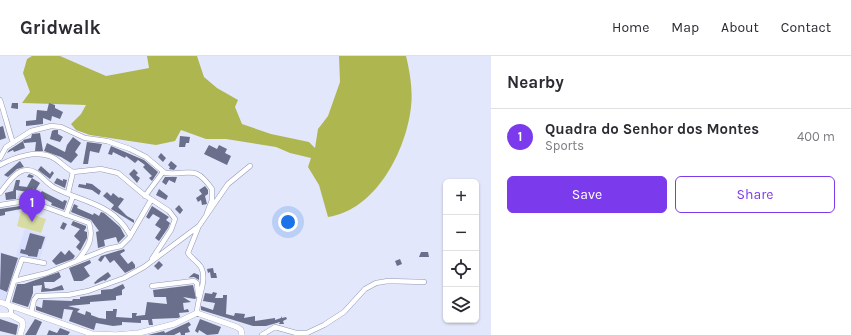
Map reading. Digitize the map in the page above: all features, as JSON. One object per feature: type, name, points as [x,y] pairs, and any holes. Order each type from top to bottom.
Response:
[{"type":"street","points":[[0,100],[7,119],[6,125],[13,143]]},
{"type":"street","points":[[0,158],[6,147],[32,132],[51,126],[57,126],[85,138],[107,141],[130,149],[146,157],[163,172],[194,172],[212,189],[212,200],[206,216]]},
{"type":"street","points":[[0,164],[18,157],[41,155],[53,158],[73,172],[95,169],[113,171],[123,176],[146,196],[170,210],[175,219],[171,230],[150,263]]},
{"type":"street","points":[[31,313],[36,296],[68,295],[88,291],[124,278],[150,263],[198,226],[228,184],[250,166]]},
{"type":"street","points":[[0,193],[16,174],[27,170],[37,172],[47,183],[73,196],[95,203],[108,210],[122,222],[130,235]]},
{"type":"street","points":[[68,193],[73,172]]},
{"type":"street","points":[[146,196],[163,172]]},
{"type":"street","points":[[66,215],[73,196]]},
{"type":"street","points":[[14,281],[41,274],[107,249],[121,246],[130,235],[152,200]]},
{"type":"street","points":[[0,205],[19,202],[34,203],[89,223],[91,230],[88,247],[76,262]]},
{"type":"street","points":[[197,313],[204,274],[196,260],[188,254],[198,226]]},
{"type":"street","points":[[7,304],[22,259],[44,263]]},
{"type":"street","points":[[152,286],[196,281],[199,297]]},
{"type":"street","points":[[262,335],[275,327],[300,334],[313,331],[344,312],[366,289],[376,283],[388,281],[424,282]]},
{"type":"street","points":[[0,302],[92,335],[139,334],[174,324],[197,313],[237,327],[241,331],[242,335]]},
{"type":"street","points":[[7,304],[11,309],[11,315]]},
{"type":"street","points":[[0,316],[11,315],[23,322],[20,335]]},
{"type":"shaded area","points":[[25,229],[47,236],[39,261],[16,256]]},
{"type":"shaded area","points":[[0,252],[20,258],[6,301],[0,298]]},
{"type":"green space","points":[[32,56],[60,56],[106,76],[149,68],[147,56],[197,56],[204,77],[217,88],[238,100],[235,107],[242,124],[271,134],[309,142],[315,148],[318,129],[328,116],[340,82],[339,56],[406,56],[411,82],[411,107],[403,142],[386,176],[374,191],[361,203],[345,212],[328,217],[319,185],[308,167],[311,158],[290,153],[276,147],[226,139],[206,139],[181,130],[175,141],[156,145],[90,135],[76,130],[71,124],[81,114],[86,105],[22,103],[30,92],[23,73],[27,59]]},
{"type":"green space","points":[[21,211],[46,219],[41,233],[17,226]]},
{"type":"building","points":[[12,103],[18,103],[18,109],[11,108]]},
{"type":"building","points":[[49,103],[55,105],[55,108],[63,112],[60,119],[52,116],[51,121],[43,118],[43,124],[26,126],[26,121],[36,120],[37,110],[47,111]]},
{"type":"building","points":[[3,126],[6,138],[0,140],[0,127]]},
{"type":"building","points":[[58,130],[58,134],[63,137],[60,142],[50,139],[52,131]]},
{"type":"building","points":[[40,133],[43,151],[35,151],[36,142],[24,143],[23,140],[31,138],[32,134]]},
{"type":"building","points":[[180,136],[190,137],[189,143],[186,143],[185,147],[179,147]]},
{"type":"building","points":[[73,137],[81,143],[75,152],[78,155],[71,163],[61,157],[44,151],[47,143],[65,152],[67,145]]},
{"type":"building","points":[[23,141],[25,148],[14,152],[13,150],[7,153],[9,150]]},
{"type":"building","points":[[87,142],[102,144],[99,153],[90,151],[88,164],[83,164]]},
{"type":"building","points":[[209,145],[217,149],[219,145],[227,149],[225,153],[231,156],[227,165],[204,154]]},
{"type":"building","points":[[111,146],[144,160],[158,172],[152,181],[149,178],[152,176],[143,167],[145,165],[138,160],[135,163],[126,156],[125,158],[113,152],[112,155],[108,154]]},
{"type":"building","points":[[161,153],[166,158],[163,162],[158,157]]},
{"type":"building","points":[[20,161],[24,167],[17,169],[8,177],[4,175]]},
{"type":"building","points":[[171,161],[177,166],[174,170],[169,169],[170,167],[168,165]]},
{"type":"building","points":[[41,166],[50,174],[52,171],[54,173],[50,179],[38,170]]},
{"type":"building","points":[[134,169],[138,173],[136,175],[140,178],[137,183],[129,174]]},
{"type":"building","points":[[29,174],[34,176],[32,178],[27,177]]},
{"type":"building","points":[[165,177],[177,177],[175,183],[169,180],[166,185],[162,182]]},
{"type":"building","points":[[32,178],[40,183],[35,191],[33,188],[33,193],[16,190],[16,199],[6,200],[5,193],[13,191],[16,180],[20,180],[19,186],[27,187]]},
{"type":"building","points":[[57,178],[63,181],[63,179],[67,180],[65,188],[54,183]]},
{"type":"building","points":[[86,183],[92,184],[101,191],[99,195],[92,190],[78,187],[79,184],[86,185]]},
{"type":"building","points":[[205,186],[208,190],[208,194],[205,196],[207,204],[202,205],[201,200],[198,202],[196,198],[202,194],[199,190]]},
{"type":"building","points":[[159,189],[168,196],[166,200],[156,195]]},
{"type":"building","points":[[42,191],[63,202],[64,200],[67,201],[64,210],[51,205],[52,203],[45,199],[43,200],[39,195]]},
{"type":"building","points":[[107,192],[111,196],[113,193],[119,198],[124,199],[118,207],[127,216],[134,220],[134,223],[111,209],[114,205],[103,196]]},
{"type":"building","points":[[74,204],[78,206],[77,208],[93,215],[94,213],[99,216],[101,212],[104,213],[120,227],[125,236],[118,243],[116,237],[104,240],[105,246],[98,248],[96,232],[99,231],[91,220],[71,212]]},
{"type":"building","points":[[179,205],[183,210],[180,214],[175,209]]},
{"type":"building","points":[[20,206],[21,209],[5,212],[5,215],[0,216],[0,209]]},
{"type":"building","points":[[152,206],[169,217],[166,220],[170,223],[168,228],[159,241],[155,238],[161,229],[155,225],[160,218],[153,214],[149,219],[146,217]]},
{"type":"building","points":[[73,221],[86,226],[84,231],[87,232],[87,238],[80,251],[76,247],[80,242],[74,236],[80,229],[71,225]]},
{"type":"building","points":[[63,222],[67,224],[64,230],[60,228]]},
{"type":"building","points":[[30,233],[45,237],[37,257],[20,253],[21,249],[25,250]]},
{"type":"building","points":[[124,249],[125,251],[120,254],[128,264],[132,261],[135,265],[135,268],[125,273],[114,260],[110,263],[105,256],[101,262],[98,260],[101,256]]},
{"type":"building","points":[[69,250],[75,256],[73,259],[56,265],[52,261],[61,251],[65,255]]},
{"type":"building","points":[[421,252],[428,252],[429,257],[419,257]]},
{"type":"building","points":[[1,253],[18,258],[7,292],[0,289]]},
{"type":"building","points":[[400,259],[402,264],[397,266],[395,261]]},
{"type":"building","points":[[90,260],[91,263],[84,267],[90,276],[82,281],[74,281],[69,268]]},
{"type":"building","points":[[159,261],[163,265],[158,270],[154,266]]},
{"type":"building","points":[[213,268],[217,278],[211,278],[210,272],[208,273],[207,269]]},
{"type":"building","points":[[59,272],[61,277],[54,282],[44,282],[45,288],[51,289],[62,285],[64,290],[41,292],[42,285],[33,286],[33,293],[28,307],[12,302],[17,284],[24,284]]},
{"type":"building","points":[[108,272],[111,276],[105,281],[94,283],[98,279]]},
{"type":"building","points":[[194,273],[199,275],[199,280],[194,277],[189,278]]},
{"type":"building","points":[[123,284],[125,288],[122,290],[122,295],[116,296],[116,300],[90,302],[90,304],[68,306],[80,309],[77,312],[85,315],[86,311],[91,313],[91,315],[106,319],[106,311],[113,311],[113,309],[117,309],[116,317],[132,318],[132,313],[137,313],[136,316],[145,315],[147,302],[167,304],[166,297],[154,297],[153,290],[193,285],[196,298],[183,297],[191,302],[183,303],[184,310],[188,309],[189,312],[179,313],[180,317],[178,318],[152,319],[153,325],[149,325],[148,320],[141,320],[141,323],[122,322],[122,325],[113,326],[96,323],[94,330],[69,321],[73,310],[64,309],[62,319],[36,310],[36,306],[42,308],[43,300],[72,301],[73,299],[80,299],[80,297],[101,294],[101,290],[112,289]]},
{"type":"building","points":[[213,292],[217,293],[215,298],[223,298],[223,295],[227,295],[226,314],[234,316],[235,313],[245,314],[244,318],[255,316],[255,321],[275,318],[275,320],[281,318],[281,316],[282,318],[286,317],[287,319],[283,321],[284,324],[279,324],[280,322],[266,326],[253,326],[201,310],[201,306],[213,310],[215,303],[203,301],[205,293],[212,294]]},
{"type":"building","points":[[0,319],[18,325],[16,335],[0,331]]},
{"type":"building","points":[[35,319],[42,322],[36,335],[25,335]]},
{"type":"building","points":[[200,319],[221,327],[218,334],[207,335],[199,330],[198,333],[195,331]]},
{"type":"building","points":[[189,322],[191,325],[188,327],[190,332],[185,333],[185,335],[181,335],[180,332],[174,335],[148,335],[164,331],[165,333]]},
{"type":"building","points":[[60,328],[70,332],[68,335],[47,335],[49,330],[57,333]]},
{"type":"place","name":"Quadra do Senhor dos Montes","points":[[32,222]]}]
